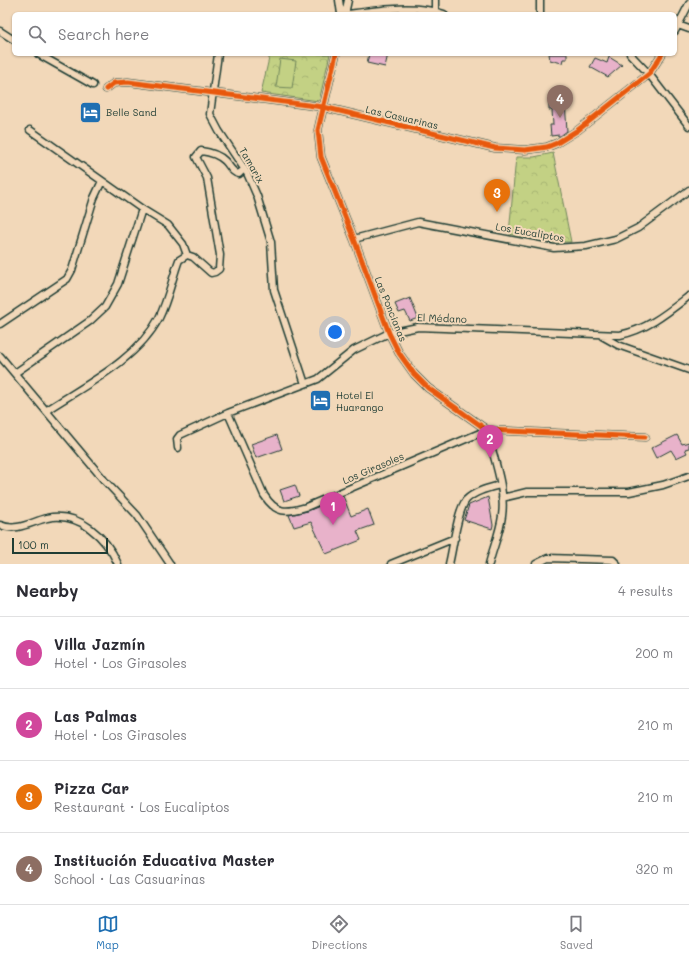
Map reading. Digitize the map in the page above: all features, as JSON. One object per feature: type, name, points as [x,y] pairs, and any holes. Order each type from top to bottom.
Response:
[{"type":"street","points":[[339,0],[341,12]]},
{"type":"street","points":[[345,12],[348,0]]},
{"type":"street","points":[[435,0],[435,11]]},
{"type":"street","points":[[540,0],[540,12]]},
{"type":"street","points":[[689,4],[677,28],[689,29]]},
{"type":"street","points":[[372,12],[408,9],[438,12]]},
{"type":"street","points":[[0,31],[12,39]]},
{"type":"street","points":[[42,56],[93,85]]},
{"type":"street","name":"Tamarix","points":[[218,56],[210,114],[212,120],[244,169],[257,196],[271,242],[274,290],[305,384]]},
{"type":"street","name":"Las Poncianas","points":[[336,56],[318,130],[321,157],[354,239],[389,333],[402,358],[421,382],[486,430]]},
{"type":"street","points":[[632,56],[649,74],[689,126]]},
{"type":"street","name":"Las Casuarinas","points":[[106,89],[114,83],[128,82],[323,107],[495,148],[512,150],[536,149],[552,145],[567,138],[649,74],[661,56]]},
{"type":"street","points":[[30,130],[142,209],[168,225],[174,231],[187,255],[194,257],[211,273],[219,269],[220,254],[212,200],[207,178],[197,162],[196,157],[201,151],[206,152],[220,157],[237,174],[244,169]]},
{"type":"street","points":[[0,324],[67,279],[72,270],[94,198],[102,181]]},
{"type":"street","name":"Los Eucaliptos","points":[[354,239],[418,222],[554,248],[586,246],[616,239],[633,231],[671,205],[689,190]]},
{"type":"street","points":[[15,374],[90,321],[105,308],[118,284],[142,209]]},
{"type":"street","points":[[47,410],[127,357],[141,345],[159,318],[179,260],[187,255]]},
{"type":"street","points":[[600,335],[620,335],[642,329],[661,318],[689,296]]},
{"type":"street","name":"El Médano","points":[[178,448],[177,439],[180,435],[228,413],[324,376],[354,350],[389,333],[418,327],[600,335],[618,345],[689,370]]},
{"type":"street","points":[[0,356],[47,410],[104,480],[137,515],[170,564]]},
{"type":"street","name":"Los Girasoles","points":[[228,413],[264,495],[272,505],[285,512],[306,507],[486,430]]},
{"type":"street","points":[[489,564],[502,517],[502,498],[486,430],[645,437]]},
{"type":"street","points":[[502,498],[527,492],[629,492],[663,485],[689,476]]},
{"type":"street","points":[[449,564],[460,513],[466,501],[485,489],[500,485]]},
{"type":"street","points":[[0,525],[16,527],[31,525],[46,518],[72,518],[94,529],[118,564]]},
{"type":"street","points":[[391,564],[455,538]]},
{"type":"street","points":[[536,564],[548,558],[613,560],[617,564]]},
{"type":"green space","points":[[270,56],[330,56],[319,101],[261,93]]},
{"type":"green space","points":[[280,59],[296,61],[292,88],[276,87]]},
{"type":"green space","points":[[553,153],[571,242],[552,242],[509,234],[516,157],[534,157]]},
{"type":"building","points":[[369,56],[388,56],[385,67],[367,63]]},
{"type":"building","points":[[549,56],[567,56],[567,59],[563,59],[562,63],[550,60]]},
{"type":"building","points":[[609,57],[622,65],[608,77],[590,67],[595,58],[607,63]]},
{"type":"building","points":[[565,102],[567,131],[559,137],[559,135],[551,136],[550,125],[553,125],[552,110],[549,110],[549,103]]},
{"type":"building","points":[[410,298],[418,318],[410,321],[405,311],[399,313],[395,304]]},
{"type":"building","points":[[277,435],[282,449],[256,458],[251,444]]},
{"type":"building","points":[[677,435],[682,444],[689,442],[689,448],[685,449],[687,453],[676,458],[671,450],[656,458],[651,448]]},
{"type":"building","points":[[295,485],[299,496],[284,501],[280,490]]},
{"type":"building","points":[[343,496],[351,516],[368,509],[374,525],[357,531],[361,540],[326,554],[311,522],[294,527],[289,515],[308,511]]},
{"type":"building","points":[[488,497],[493,525],[492,529],[464,520],[469,505]]},
{"type":"cycle path","points":[[336,56],[318,130],[321,157],[354,239],[389,333],[399,353],[414,374],[428,388],[487,430],[645,437]]},
{"type":"cycle path","points":[[106,89],[114,83],[128,82],[323,107],[495,148],[525,150],[547,147],[557,143],[578,130],[649,74],[661,56]]},
{"type":"place","name":"Belle Sand","points":[[91,112]]},
{"type":"place","name":"Institución Educativa Master","points":[[560,118]]},
{"type":"place","name":"Pizza Car","points":[[497,212]]},
{"type":"place","name":"Hotel El Huarango","points":[[321,401]]},
{"type":"place","name":"Las Palmas","points":[[490,458]]},
{"type":"place","name":"Villa Jazmín","points":[[333,525]]}]
